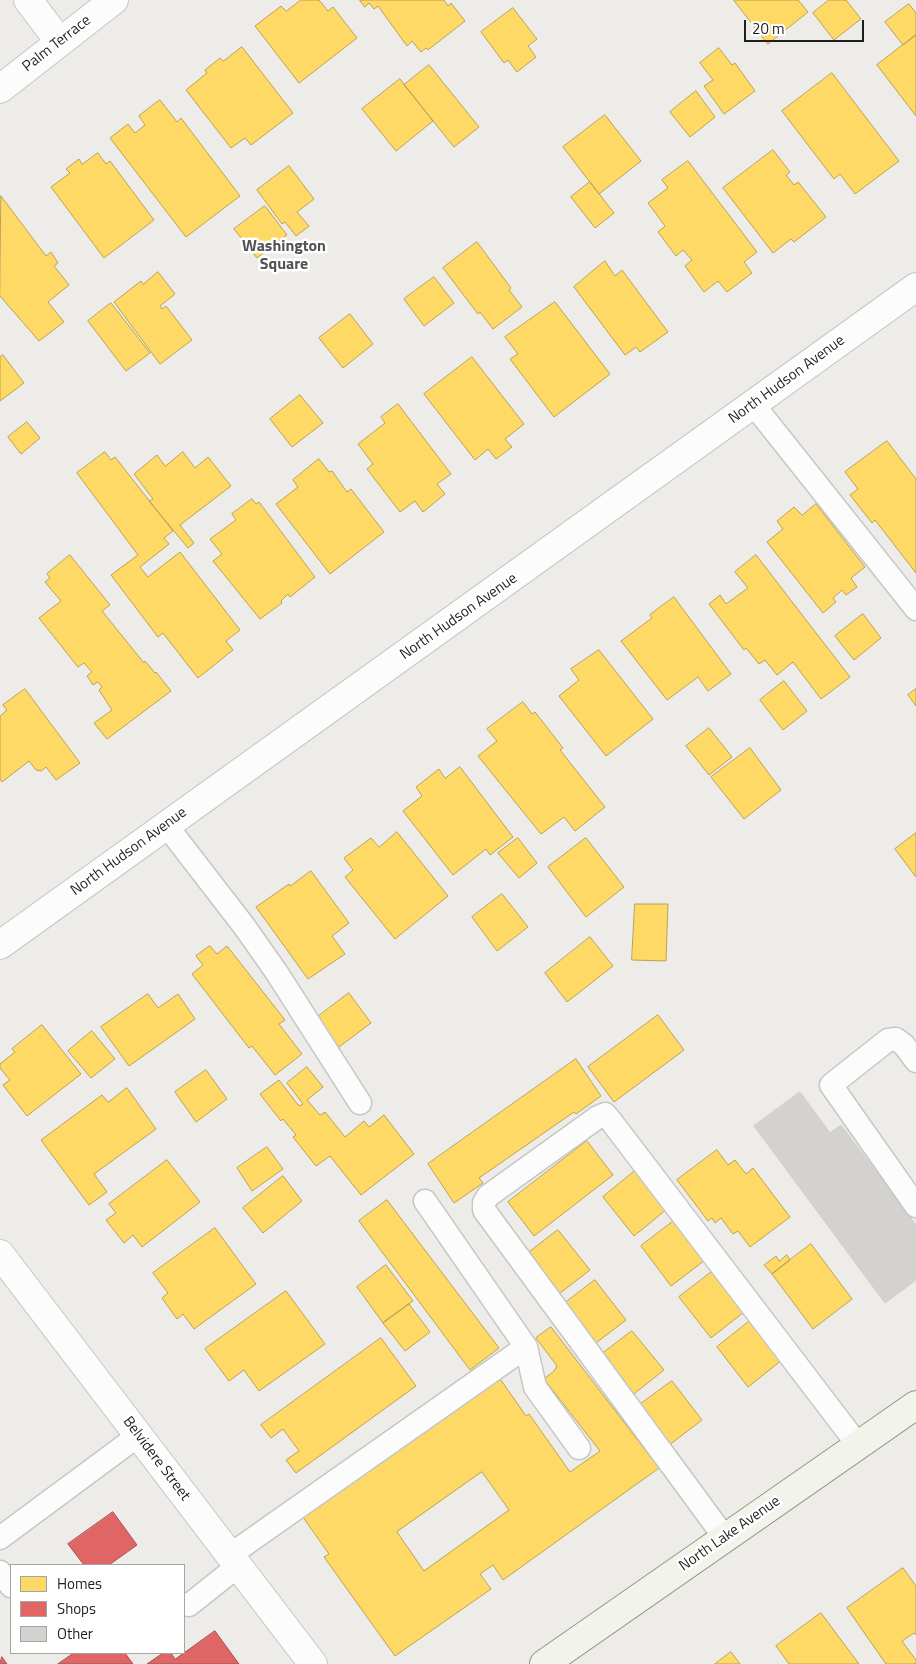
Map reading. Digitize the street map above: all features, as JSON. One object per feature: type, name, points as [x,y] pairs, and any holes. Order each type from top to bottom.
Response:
[{"type":"main road","name":"North Lake Avenue","points":[[544,1664],[916,1405]]},
{"type":"street","points":[[28,0],[60,41]]},
{"type":"street","name":"Palm Terrace","points":[[0,89],[114,0]]},
{"type":"street","name":"North Hudson Avenue","points":[[0,945],[916,287]]},
{"type":"street","name":"Belvidere Street","points":[[0,1254],[313,1664]]},
{"type":"lane","points":[[753,404],[916,609]]},
{"type":"lane","points":[[166,825],[244,926],[277,973],[360,1102]]},
{"type":"lane","points":[[916,1061],[904,1045],[896,1039],[888,1040],[831,1085],[916,1206]]},
{"type":"lane","points":[[725,1538],[484,1210],[484,1203],[488,1196],[598,1117],[605,1114],[611,1120],[858,1445]]},
{"type":"lane","points":[[425,1201],[526,1347],[536,1387],[579,1448]]},
{"type":"lane","points":[[185,1604],[189,1605],[234,1561],[526,1347]]},
{"type":"lane","points":[[0,1538],[139,1435]]},
{"type":"lane","points":[[0,1572],[10,1585]]},
{"type":"building: Homes","points":[[301,0],[319,0],[328,11],[333,7],[357,38],[299,83],[255,26],[281,6],[286,11]]},
{"type":"building: Homes","points":[[360,0],[444,0],[448,6],[451,3],[465,21],[428,50],[426,48],[421,52],[412,41],[407,46],[378,6],[374,9],[369,3],[365,7]]},
{"type":"building: Homes","points":[[734,0],[798,0],[808,12],[768,44]]},
{"type":"building: Homes","points":[[829,0],[846,0],[861,19],[834,40],[813,13]]},
{"type":"building: Homes","points":[[909,4],[916,13],[916,35],[903,45],[885,22]]},
{"type":"building: Homes","points":[[513,8],[537,39],[528,46],[536,57],[517,72],[508,60],[504,63],[481,32]]},
{"type":"building: Homes","points":[[916,35],[916,116],[877,65]]},
{"type":"building: Homes","points":[[242,47],[293,113],[251,145],[245,138],[231,148],[186,90],[207,73],[205,70],[220,58],[223,61]]},
{"type":"building: Homes","points":[[719,48],[732,65],[735,63],[755,91],[724,114],[704,86],[713,80],[700,63]]},
{"type":"building: Homes","points":[[429,65],[479,127],[454,147],[404,85]]},
{"type":"building: Homes","points":[[832,73],[899,161],[855,194],[840,174],[834,179],[782,111]]},
{"type":"building: Homes","points":[[400,79],[433,121],[396,151],[362,109]]},
{"type":"building: Homes","points":[[696,91],[715,117],[690,137],[670,112]]},
{"type":"building: Homes","points":[[160,100],[177,122],[181,118],[240,196],[186,237],[110,138],[128,124],[135,133],[145,125],[139,116]]},
{"type":"building: Homes","points":[[605,115],[641,161],[599,194],[563,147]]},
{"type":"building: Homes","points":[[773,150],[790,172],[786,175],[794,185],[798,182],[826,217],[794,242],[791,239],[773,253],[723,188]]},
{"type":"building: Homes","points":[[98,153],[106,164],[110,161],[154,220],[104,258],[51,187],[70,173],[66,169],[79,159],[82,164]]},
{"type":"building: Homes","points":[[688,161],[757,252],[744,262],[752,273],[727,292],[718,281],[704,292],[685,266],[692,260],[683,250],[676,256],[658,232],[665,226],[648,203],[668,188],[662,180]]},
{"type":"building: Homes","points":[[289,166],[314,199],[297,212],[309,226],[296,236],[285,222],[282,224],[257,190]]},
{"type":"building: Homes","points":[[590,182],[614,213],[595,228],[571,197]]},
{"type":"building: Homes","points":[[1,196],[46,256],[51,252],[58,263],[54,266],[69,285],[48,302],[64,322],[39,341],[0,296]]},
{"type":"building: Homes","points":[[265,206],[287,235],[257,258],[234,229]]},
{"type":"building: Homes","points":[[477,242],[511,288],[509,290],[522,307],[493,329],[480,312],[478,314],[443,268]]},
{"type":"building: Homes","points":[[605,261],[615,276],[622,270],[668,332],[640,352],[636,347],[625,355],[574,287]]},
{"type":"building: Homes","points":[[158,272],[175,294],[160,306],[162,309],[166,306],[192,340],[160,364],[114,302],[141,281],[143,284]]},
{"type":"building: Homes","points":[[434,277],[454,303],[424,326],[404,299]]},
{"type":"building: Homes","points":[[555,302],[610,374],[554,417],[510,359],[518,354],[505,337]]},
{"type":"building: Homes","points":[[111,303],[150,353],[126,371],[88,321]]},
{"type":"building: Homes","points":[[350,314],[373,344],[343,368],[319,338]]},
{"type":"building: Homes","points":[[3,355],[24,383],[0,401],[0,357]]},
{"type":"building: Homes","points":[[472,357],[524,424],[505,439],[512,447],[496,459],[488,449],[475,460],[424,394]]},
{"type":"building: Homes","points":[[300,395],[323,423],[292,447],[270,419]]},
{"type":"building: Homes","points":[[398,404],[451,474],[437,484],[445,494],[423,512],[415,501],[400,512],[367,469],[373,464],[358,444],[385,423],[381,417]]},
{"type":"building: Homes","points":[[27,422],[40,438],[21,454],[8,437]]},
{"type":"building: Homes","points":[[887,441],[916,479],[916,573],[875,520],[872,523],[850,495],[858,489],[845,472]]},
{"type":"building: Homes","points":[[105,452],[111,460],[115,457],[173,531],[164,538],[169,544],[140,567],[148,577],[180,552],[240,630],[226,641],[233,650],[198,678],[163,633],[158,637],[111,575],[138,555],[77,473]]},
{"type":"building: Homes","points":[[183,452],[195,468],[208,457],[231,486],[180,525],[194,543],[188,548],[149,501],[153,499],[134,474],[157,455],[165,466]]},
{"type":"building: Homes","points":[[319,459],[329,472],[332,471],[347,492],[351,489],[384,532],[330,574],[276,504],[298,487],[293,480]]},
{"type":"building: Homes","points":[[252,499],[256,504],[259,502],[315,577],[290,597],[288,594],[281,601],[282,603],[260,619],[213,561],[222,554],[210,539],[236,520],[232,514]]},
{"type":"building: Homes","points":[[816,504],[865,567],[851,578],[857,587],[846,595],[842,590],[833,598],[836,602],[823,613],[767,542],[783,529],[777,521],[794,507],[802,515]]},
{"type":"building: Homes","points":[[70,555],[110,605],[102,611],[144,663],[145,661],[156,672],[171,691],[107,739],[94,723],[112,710],[99,690],[102,687],[98,682],[93,685],[87,676],[92,672],[84,663],[78,667],[39,618],[61,601],[45,582],[50,578],[47,574]]},
{"type":"building: Homes","points":[[756,555],[850,677],[821,699],[793,662],[777,675],[765,660],[759,664],[746,648],[744,650],[709,604],[720,595],[726,604],[748,588],[735,572]]},
{"type":"building: Homes","points":[[674,597],[731,674],[708,691],[698,677],[667,700],[621,641],[652,618],[650,615]]},
{"type":"building: Homes","points":[[863,614],[881,638],[854,660],[835,636]]},
{"type":"building: Homes","points":[[599,650],[653,719],[606,756],[559,696],[579,680],[571,669]]},
{"type":"building: Homes","points":[[784,681],[807,711],[783,730],[760,700]]},
{"type":"building: Homes","points":[[25,689],[80,763],[56,780],[46,767],[41,771],[36,770],[29,761],[2,782],[0,779],[0,716],[7,710],[3,705]]},
{"type":"building: Homes","points":[[916,689],[916,706],[908,695]]},
{"type":"building: Homes","points":[[523,702],[532,714],[535,712],[563,748],[560,750],[605,807],[575,831],[564,817],[541,834],[478,756],[497,741],[487,729]]},
{"type":"building: Homes","points":[[709,728],[732,757],[709,775],[686,746]]},
{"type":"building: Homes","points":[[750,748],[781,790],[744,819],[711,777]]},
{"type":"building: Homes","points":[[460,767],[513,837],[490,855],[486,849],[453,875],[403,811],[422,796],[416,787],[439,769],[445,778]]},
{"type":"building: Homes","points":[[397,832],[448,896],[395,939],[345,877],[353,870],[344,858],[371,838],[379,847]]},
{"type":"building: Homes","points":[[916,833],[916,877],[895,849]]},
{"type":"building: Homes","points":[[518,838],[537,863],[519,878],[498,853]]},
{"type":"building: Homes","points":[[586,838],[624,887],[586,917],[548,867]]},
{"type":"building: Homes","points":[[311,871],[349,923],[332,936],[345,954],[308,979],[256,907]]},
{"type":"building: Homes","points":[[502,894],[528,927],[497,951],[472,917]]},
{"type":"building: Homes","points":[[635,904],[668,904],[666,961],[632,960]]},
{"type":"building: Homes","points":[[590,937],[613,966],[567,1002],[545,973]]},
{"type":"building: Homes","points":[[210,946],[217,954],[227,946],[285,1020],[279,1024],[302,1054],[275,1075],[252,1046],[249,1048],[192,974],[203,965],[196,956]]},
{"type":"building: Homes","points":[[349,993],[371,1023],[339,1047],[316,1018]]},
{"type":"building: Homes","points":[[148,994],[158,1008],[178,994],[195,1019],[129,1066],[101,1027]]},
{"type":"building: Homes","points":[[658,1015],[684,1050],[614,1102],[588,1067]]},
{"type":"building: Homes","points":[[42,1025],[81,1074],[27,1116],[3,1085],[10,1080],[0,1068],[0,1064],[15,1052],[12,1049]]},
{"type":"building: Homes","points":[[92,1031],[115,1059],[91,1078],[68,1051]]},
{"type":"building: Homes","points":[[576,1059],[601,1096],[576,1114],[574,1112],[479,1178],[483,1183],[454,1203],[428,1164]]},
{"type":"building: Homes","points":[[307,1067],[323,1087],[307,1100],[320,1115],[325,1112],[345,1137],[364,1121],[369,1127],[384,1115],[414,1154],[361,1195],[330,1156],[316,1166],[293,1137],[296,1135],[283,1119],[281,1121],[260,1094],[279,1080],[299,1106],[303,1104],[287,1083]]},
{"type":"building: Homes","points":[[206,1070],[227,1099],[196,1122],[175,1092]]},
{"type":"building: Homes","points":[[127,1088],[156,1129],[94,1174],[107,1192],[89,1205],[41,1140],[102,1095],[108,1102]]},
{"type":"building: Homes","points":[[587,1141],[613,1175],[534,1236],[508,1202]]},
{"type":"building: Homes","points":[[267,1147],[283,1169],[252,1191],[237,1168]]},
{"type":"building: Homes","points":[[717,1150],[728,1165],[735,1160],[746,1174],[753,1168],[790,1217],[750,1247],[738,1231],[733,1234],[721,1218],[715,1223],[712,1218],[708,1221],[677,1180]]},
{"type":"building: Homes","points":[[167,1160],[200,1202],[142,1247],[133,1235],[124,1243],[106,1220],[116,1213],[109,1204]]},
{"type":"building: Homes","points":[[636,1170],[667,1209],[634,1236],[603,1197]]},
{"type":"building: Homes","points":[[283,1176],[302,1201],[263,1233],[243,1208]]},
{"type":"building: Homes","points":[[387,1200],[499,1348],[470,1370],[359,1221]]},
{"type":"building: Homes","points":[[675,1220],[705,1260],[671,1286],[641,1246]]},
{"type":"building: Homes","points":[[215,1228],[256,1284],[194,1329],[183,1314],[177,1319],[162,1298],[168,1293],[153,1273]]},
{"type":"building: Homes","points":[[558,1230],[590,1270],[555,1297],[523,1257]]},
{"type":"building: Homes","points":[[811,1244],[852,1299],[813,1329],[772,1274]]},
{"type":"building: Homes","points":[[787,1255],[790,1260],[772,1274],[764,1265],[776,1256],[779,1261]]},
{"type":"building: Homes","points":[[386,1265],[413,1301],[383,1323],[357,1287]]},
{"type":"building: Homes","points":[[713,1271],[744,1312],[711,1338],[679,1297]]},
{"type":"building: Homes","points":[[595,1280],[626,1320],[592,1346],[561,1306]]},
{"type":"building: Homes","points":[[286,1291],[325,1344],[259,1391],[244,1370],[229,1381],[205,1349]]},
{"type":"building: Homes","points":[[409,1304],[430,1332],[405,1351],[383,1323]]},
{"type":"building: Homes","points":[[751,1320],[782,1360],[748,1387],[717,1347]]},
{"type":"building: Homes","points":[[551,1327],[659,1468],[503,1580],[493,1565],[480,1574],[491,1589],[395,1656],[324,1557],[329,1554],[300,1513],[496,1373],[526,1416],[529,1414],[570,1472],[600,1451],[544,1379],[557,1366],[536,1338]],"holes":[[[482,1472],[509,1510],[424,1571],[397,1532]]]},
{"type":"building: Homes","points":[[632,1331],[664,1370],[630,1397],[598,1357]]},
{"type":"building: Homes","points":[[381,1338],[416,1386],[296,1473],[286,1460],[299,1451],[283,1429],[271,1438],[261,1425]]},
{"type":"building: Homes","points":[[672,1381],[702,1420],[668,1446],[638,1406]]},
{"type":"building: Homes","points":[[903,1568],[916,1586],[916,1635],[914,1633],[902,1641],[916,1660],[916,1664],[886,1664],[847,1608]]},
{"type":"building: Homes","points":[[821,1613],[859,1664],[789,1664],[776,1646]]},
{"type":"building: Homes","points":[[731,1652],[740,1664],[715,1664]]},
{"type":"building: Shops","points":[[113,1512],[137,1545],[110,1564],[83,1564],[68,1544]]},
{"type":"building: Shops","points":[[215,1631],[239,1664],[147,1664],[162,1654],[172,1654],[175,1659],[185,1654],[185,1652]]},
{"type":"building: Shops","points":[[73,1654],[126,1654],[133,1664],[58,1664]]},
{"type":"building: Shops","points":[[2,1657],[7,1664],[0,1664]]},
{"type":"building: Other","points":[[800,1092],[830,1133],[841,1125],[916,1225],[916,1280],[885,1303],[754,1126]]},
{"type":"district","name":"Washington Square","points":[[284,256]]}]
